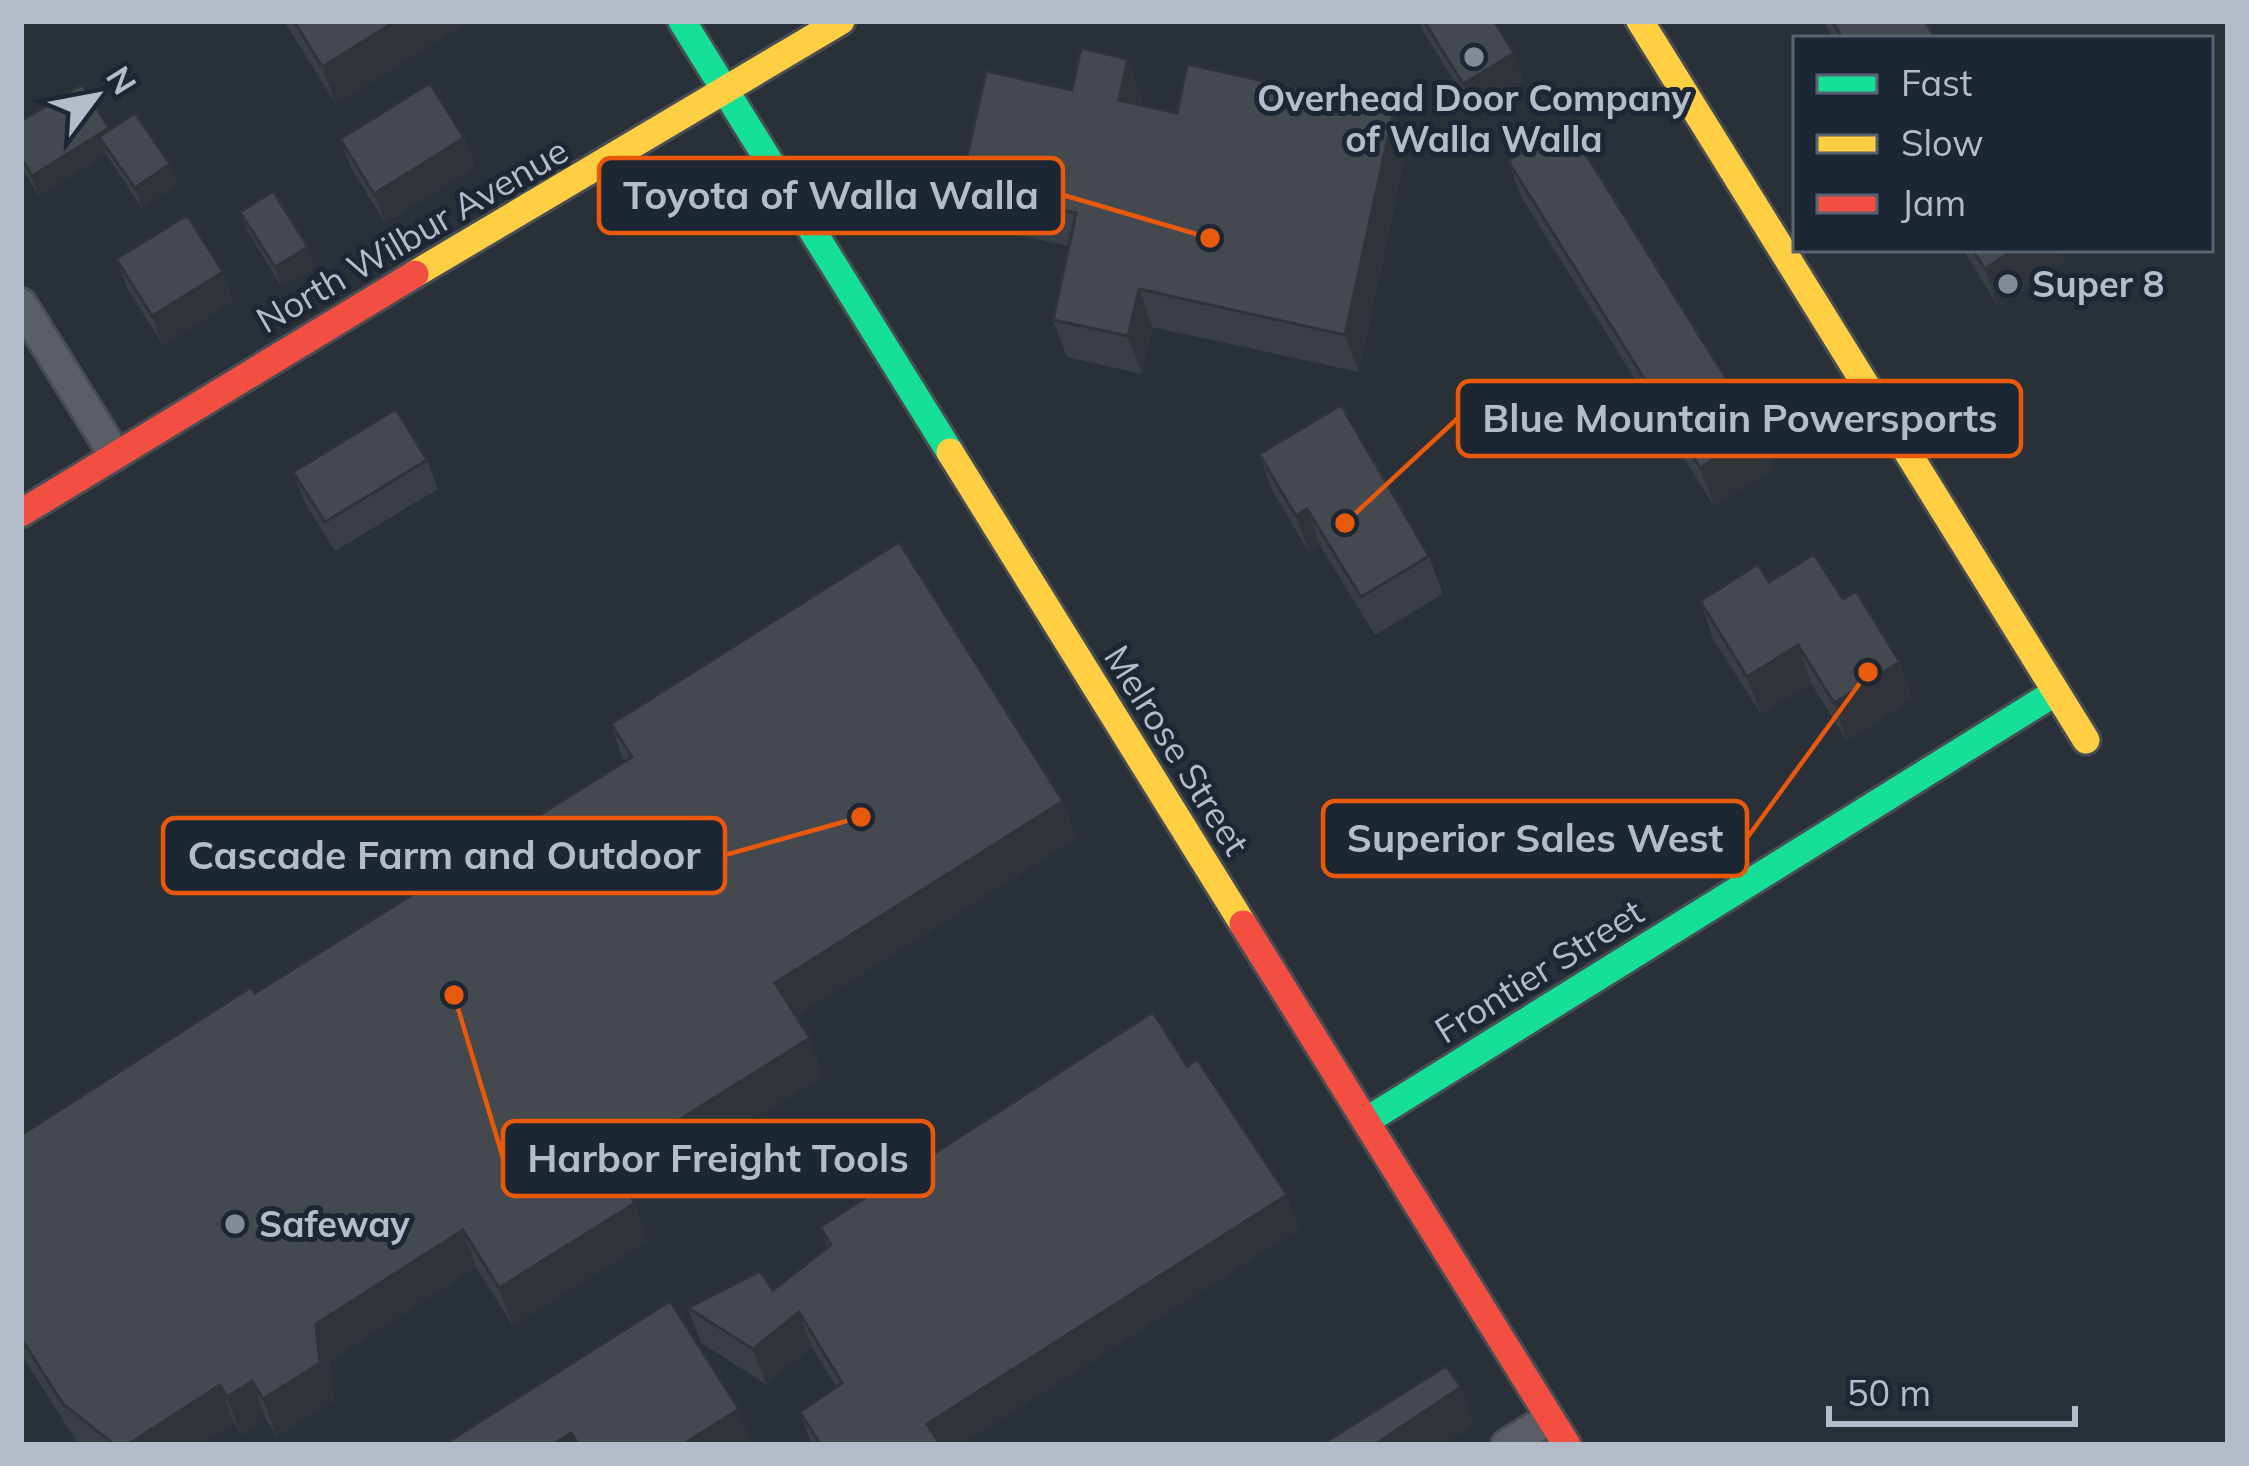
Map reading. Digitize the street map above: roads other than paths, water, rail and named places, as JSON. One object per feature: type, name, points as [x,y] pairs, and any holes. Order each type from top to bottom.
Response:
[{"type":"street","name":"Melrose Street","points":[[682,21],[1558,1432]]},
{"type":"street","name":"North Wilbur Avenue","points":[[21,513],[841,21]]},
{"type":"street","points":[[1640,21],[2086,740]]},
{"type":"street","points":[[21,304],[115,454]]},
{"type":"street","name":"Frontier Street","points":[[1366,1121],[2056,692]]},
{"type":"street","points":[[1507,1445],[1558,1432]]},
{"type":"place","name":"Overhead Door Company of Walla Walla","points":[[1474,57]]},
{"type":"place","name":"Toyota of Walla Walla","points":[[1210,238]]},
{"type":"place","name":"Super 8","points":[[2008,284]]},
{"type":"place","name":"Blue Mountain Powersports","points":[[1345,523]]},
{"type":"place","name":"Superior Sales West","points":[[1868,672]]},
{"type":"place","name":"Cascade Farm and Outdoor","points":[[861,817]]},
{"type":"place","name":"Harbor Freight Tools","points":[[454,995]]},
{"type":"place","name":"Safeway","points":[[235,1224]]}]
